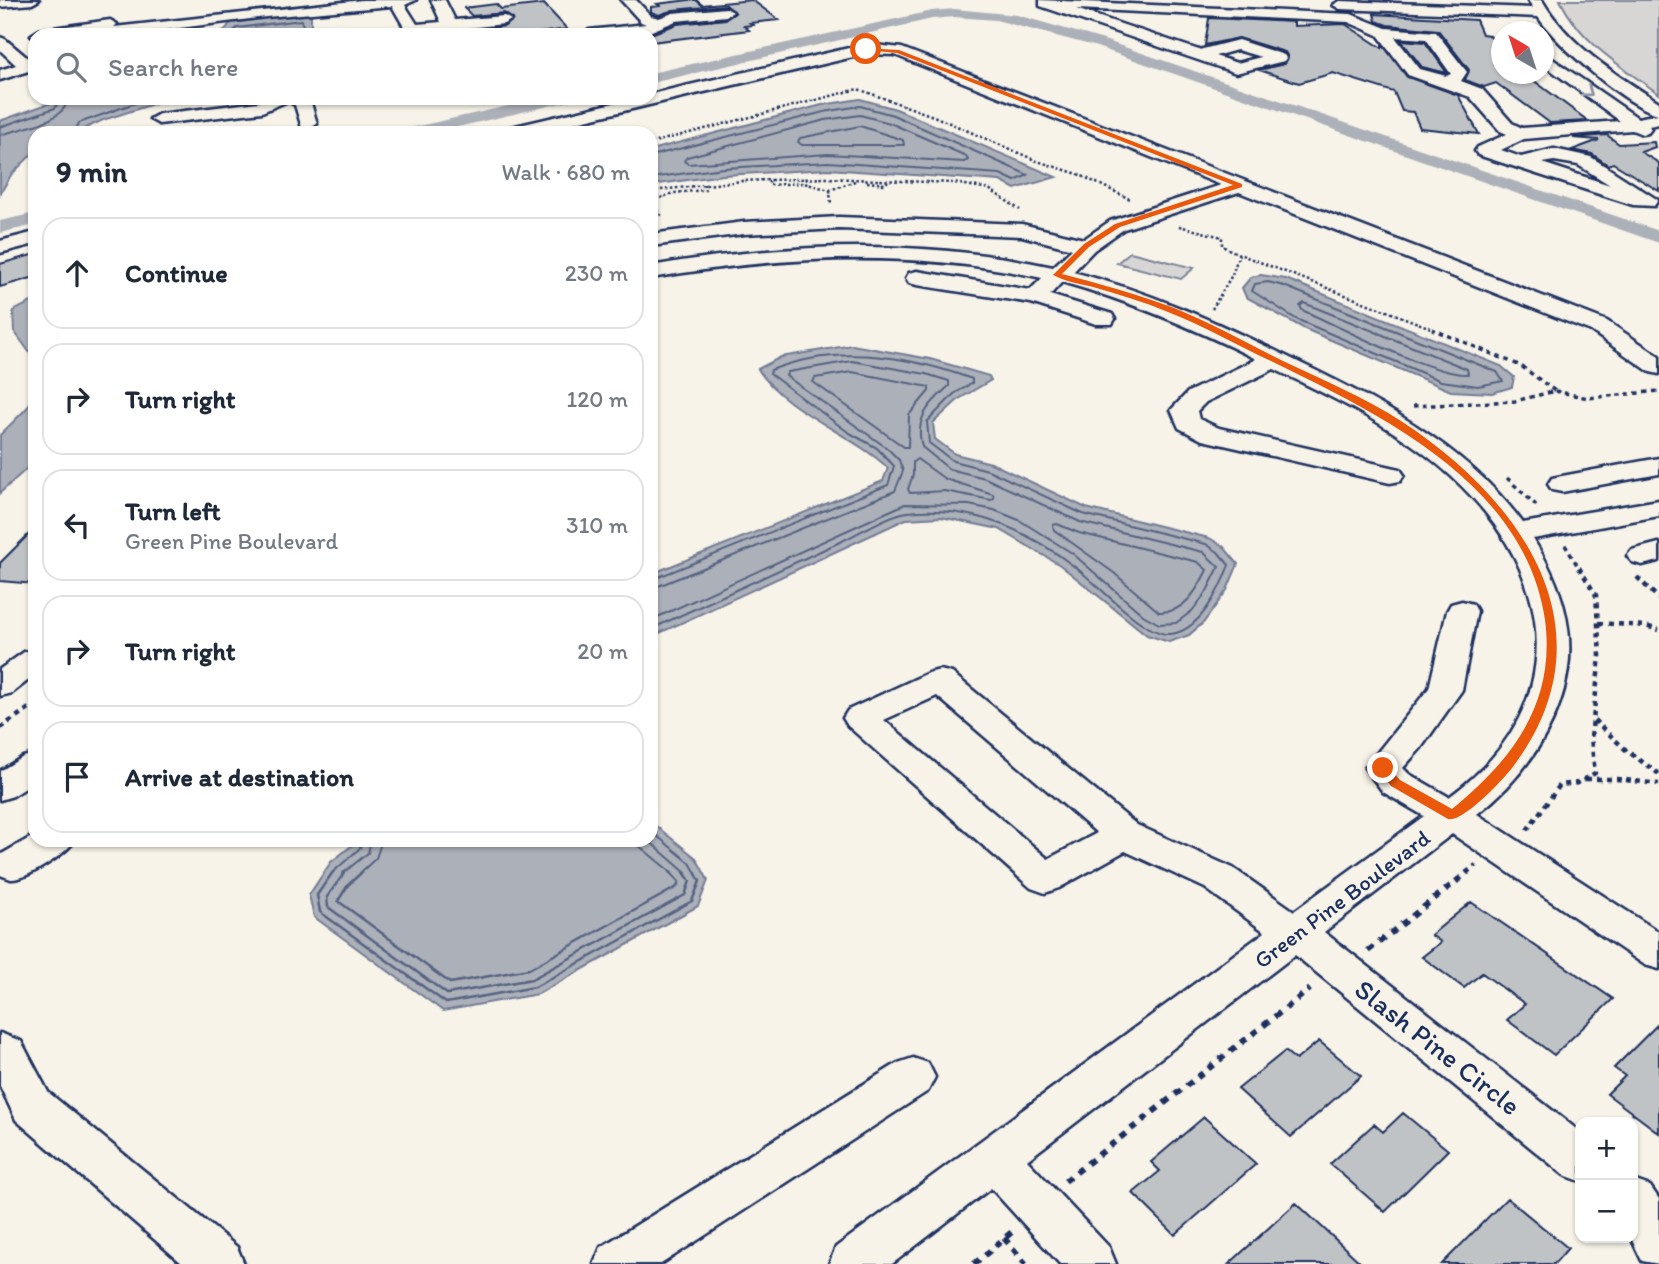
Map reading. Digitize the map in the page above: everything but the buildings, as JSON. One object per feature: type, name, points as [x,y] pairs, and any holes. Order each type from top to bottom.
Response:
[{"type":"street","points":[[0,3],[32,0]]},
{"type":"street","points":[[88,28],[219,10],[320,0]]},
{"type":"street","points":[[439,0],[453,28]]},
{"type":"street","points":[[628,0],[646,19],[684,25],[692,32]]},
{"type":"street","points":[[1223,0],[1538,6],[1580,54],[1659,108]]},
{"type":"street","points":[[1345,0],[1498,5]]},
{"type":"street","points":[[145,28],[266,13],[404,3],[412,28]]},
{"type":"street","points":[[1199,55],[1045,3],[1352,18],[1383,32],[1430,35],[1460,74],[1448,82]]},
{"type":"street","points":[[1498,5],[1510,21]]},
{"type":"street","points":[[1088,18],[1126,10],[1128,6]]},
{"type":"street","points":[[649,28],[673,18],[726,12]]},
{"type":"street","points":[[464,28],[504,20]]},
{"type":"street","points":[[1383,32],[1414,72],[1468,89],[1483,98],[1512,130],[1516,137],[1484,151],[1519,163],[1640,201],[1648,200],[1584,162],[1554,155],[1519,163]]},
{"type":"street","points":[[1,44],[28,37]]},
{"type":"street","points":[[1,44],[28,43]]},
{"type":"street","points":[[1,44],[28,63]]},
{"type":"street","points":[[658,98],[852,52],[881,49],[897,51],[1599,326],[1659,367]]},
{"type":"street","points":[[1554,65],[1659,139]]},
{"type":"street","points":[[0,75],[28,66]]},
{"type":"street","points":[[159,119],[265,105]]},
{"type":"street","points":[[303,105],[308,124]]},
{"type":"street","points":[[537,126],[626,105]]},
{"type":"street","points":[[1512,130],[1540,134],[1550,126],[1618,127],[1659,119]]},
{"type":"street","points":[[1035,297],[1087,246],[1117,225],[1240,185]]},
{"type":"street","points":[[658,239],[732,230],[839,223],[1022,230],[1087,246]]},
{"type":"street","points":[[0,247],[28,241]]},
{"type":"street","name":"Green Pine Boulevard","points":[[658,271],[740,257],[850,251],[946,256],[1057,275],[1172,310],[1357,400],[1436,449],[1490,499],[1515,533],[1535,568],[1548,606],[1552,658],[1545,698],[1527,737],[1487,788],[853,1264]]},
{"type":"street","points":[[917,278],[1035,297],[1104,319]]},
{"type":"street","points":[[1275,359],[1196,397],[1184,410],[1188,423],[1211,434],[1390,475]]},
{"type":"street","points":[[1562,484],[1659,466]]},
{"type":"street","points":[[1515,533],[1659,508]]},
{"type":"street","points":[[1462,611],[1445,690],[1409,740],[1383,768],[1396,783],[1452,816],[1659,953]]},
{"type":"street","points":[[0,685],[28,664]]},
{"type":"street","name":"Slash Pine Circle","points":[[1124,835],[1045,878],[860,718],[940,681],[1124,835],[1219,878],[1296,933],[1575,1156]]},
{"type":"street","points":[[0,787],[28,770]]},
{"type":"street","points":[[13,865],[45,847]]},
{"type":"street","points":[[0,1052],[6,1054],[32,1106],[220,1264]]},
{"type":"street","points":[[618,1264],[913,1077]]},
{"type":"street","points":[[995,1159],[1092,1264]]},
{"type":"street","points":[[1638,1209],[1655,1232],[1659,1244]]},
{"type":"path","points":[[658,141],[858,89],[901,103],[1037,161],[1079,174],[1135,203]]},
{"type":"path","points":[[658,190],[705,184],[826,178],[976,185],[989,189],[1025,213]]},
{"type":"path","points":[[769,180],[769,185],[804,183],[830,190],[853,181],[886,184],[889,180]]},
{"type":"path","points":[[658,199],[673,193],[705,190],[705,184]]},
{"type":"path","points":[[1174,225],[1222,237],[1222,246],[1239,254],[1492,352],[1521,366],[1555,391],[1588,398],[1659,391]]},
{"type":"path","points":[[1212,310],[1232,275],[1239,254]]},
{"type":"path","points":[[1411,406],[1515,401],[1555,391]]},
{"type":"path","points":[[1522,836],[1560,785],[1578,783],[1595,773],[1591,738],[1600,656],[1596,595],[1562,541]]},
{"type":"path","points":[[1597,623],[1647,626],[1659,630]]},
{"type":"path","points":[[0,728],[28,710]]},
{"type":"path","points":[[1593,719],[1626,750],[1659,774]]},
{"type":"path","points":[[1585,779],[1617,779],[1659,784]]},
{"type":"path","points":[[1360,957],[1482,861]]},
{"type":"path","points":[[1059,1186],[1310,989]]},
{"type":"path","points":[[974,1264],[1014,1229]]},
{"type":"path","points":[[1004,1238],[1026,1264]]},
{"type":"shaded area","points":[[1560,0],[1659,0],[1659,94],[1590,41],[1568,15]]},
{"type":"shaded area","points":[[1130,252],[1194,268],[1181,279],[1117,263]]},
{"type":"water","points":[[307,13],[311,16],[311,28],[226,28],[232,21]]},
{"type":"water","points":[[860,99],[896,109],[1056,177],[1015,189],[1000,181],[828,169],[723,175],[658,184],[658,148],[822,105]]},
{"type":"water","points":[[45,105],[150,105],[90,126],[28,126],[28,158],[11,175],[0,194],[0,121]]},
{"type":"water","points":[[1261,275],[1286,279],[1501,366],[1514,377],[1512,387],[1492,393],[1451,391],[1305,329],[1246,297],[1242,288],[1251,277]]},
{"type":"water","points":[[28,304],[28,350],[14,331],[13,311]]},
{"type":"water","points":[[852,345],[930,359],[989,376],[991,380],[959,399],[933,423],[935,439],[955,454],[991,463],[1086,508],[1209,538],[1223,546],[1238,564],[1227,590],[1204,622],[1189,635],[1169,642],[1147,635],[1060,565],[999,529],[941,517],[906,519],[658,634],[658,571],[883,481],[888,468],[769,384],[758,369],[781,357]]},
{"type":"water","points":[[28,406],[28,467],[0,493],[0,435]]},
{"type":"water","points":[[658,828],[696,858],[708,880],[698,906],[538,994],[443,1011],[314,917],[309,895],[331,862],[350,847],[658,847]]},
{"type":"waterway","points":[[658,76],[932,15],[975,13],[996,16],[1099,43],[1659,237]]},
{"type":"waterway","points":[[441,126],[533,105]]},
{"type":"waterway","points":[[0,227],[28,221]]},
{"type":"route","points":[[866,49],[897,51],[1240,185],[1117,225],[1087,246],[1057,275],[1085,281],[1172,310],[1357,400],[1398,423],[1459,468],[1490,499],[1515,533],[1535,568],[1548,606],[1552,632],[1552,658],[1545,698],[1527,737],[1487,788],[1452,816],[1396,783],[1383,768]]}]
